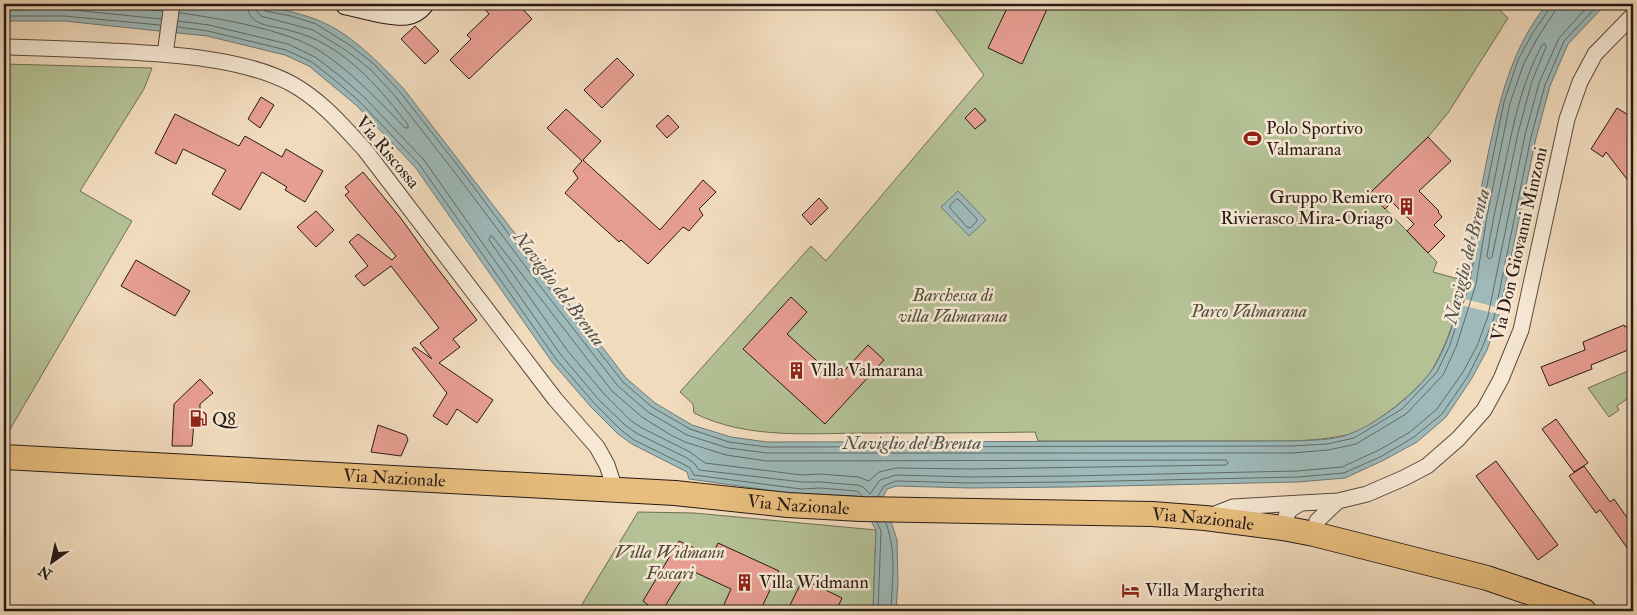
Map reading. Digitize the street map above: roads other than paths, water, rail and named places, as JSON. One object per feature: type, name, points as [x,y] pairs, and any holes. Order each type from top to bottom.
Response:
[{"type":"main road","name":"Via Nazionale","points":[[4,457],[676,493],[861,509],[1152,514],[1205,518],[1314,534],[1486,578],[1584,611]]},
{"type":"street","points":[[166,49],[172,4]]},
{"type":"street","points":[[346,4],[406,14],[418,10],[423,4]]},
{"type":"street","name":"Via Don Giovanni Minzoni","points":[[1205,518],[1232,507],[1338,501],[1367,494],[1427,466],[1458,439],[1484,410],[1501,379],[1521,330],[1567,119],[1580,82],[1595,54],[1633,15]]},
{"type":"street","name":"Via Riscossa","points":[[4,47],[166,49],[259,71],[293,85],[315,100],[335,117],[365,150],[555,400],[597,447],[607,465],[613,490]]},
{"type":"street","points":[[1314,534],[1318,521],[1338,501]]},
{"type":"street","points":[[1283,528],[1286,516],[1291,509],[1301,503]]},
{"type":"water","name":"Naviglio del Brenta","points":[[4,4],[255,4],[285,10],[328,25],[363,49],[403,88],[626,378],[655,403],[692,425],[731,437],[767,442],[1292,441],[1323,440],[1345,436],[1363,428],[1396,406],[1416,389],[1432,370],[1447,339],[1466,281],[1474,224],[1502,94],[1524,39],[1547,4],[1606,4],[1568,44],[1550,86],[1536,138],[1498,319],[1487,350],[1472,378],[1446,417],[1417,442],[1345,478],[1298,482],[970,488],[896,486],[887,489],[883,497],[897,540],[898,582],[896,611],[873,611],[876,530],[857,496],[789,493],[689,479],[687,472],[632,444],[618,434],[591,407],[552,362],[415,167],[356,105],[309,66],[285,55],[207,36],[64,21],[4,21]]},
{"type":"water","points":[[958,191],[986,220],[969,236],[941,207]]},
{"type":"place","name":"Polo Sportivo Valmarana","points":[[1252,138]]},
{"type":"place","name":"Gruppo Remiero Rivierasco Mira-Oriago","points":[[1407,207]]},
{"type":"place","name":"Villa Valmarana","points":[[796,370]]},
{"type":"place","name":"Q8","points":[[198,419]]},
{"type":"place","name":"Villa Widmann","points":[[745,582]]},
{"type":"place","name":"Villa Margherita","points":[[1131,590]]},
{"type":"park label","name":"Barchessa di villa Valmarana","points":[[953,305]]},
{"type":"park label","name":"Parco Valmarana","points":[[1249,311]]},
{"type":"park label","name":"Villa Widmann Foscari","points":[[670,562]]}]
